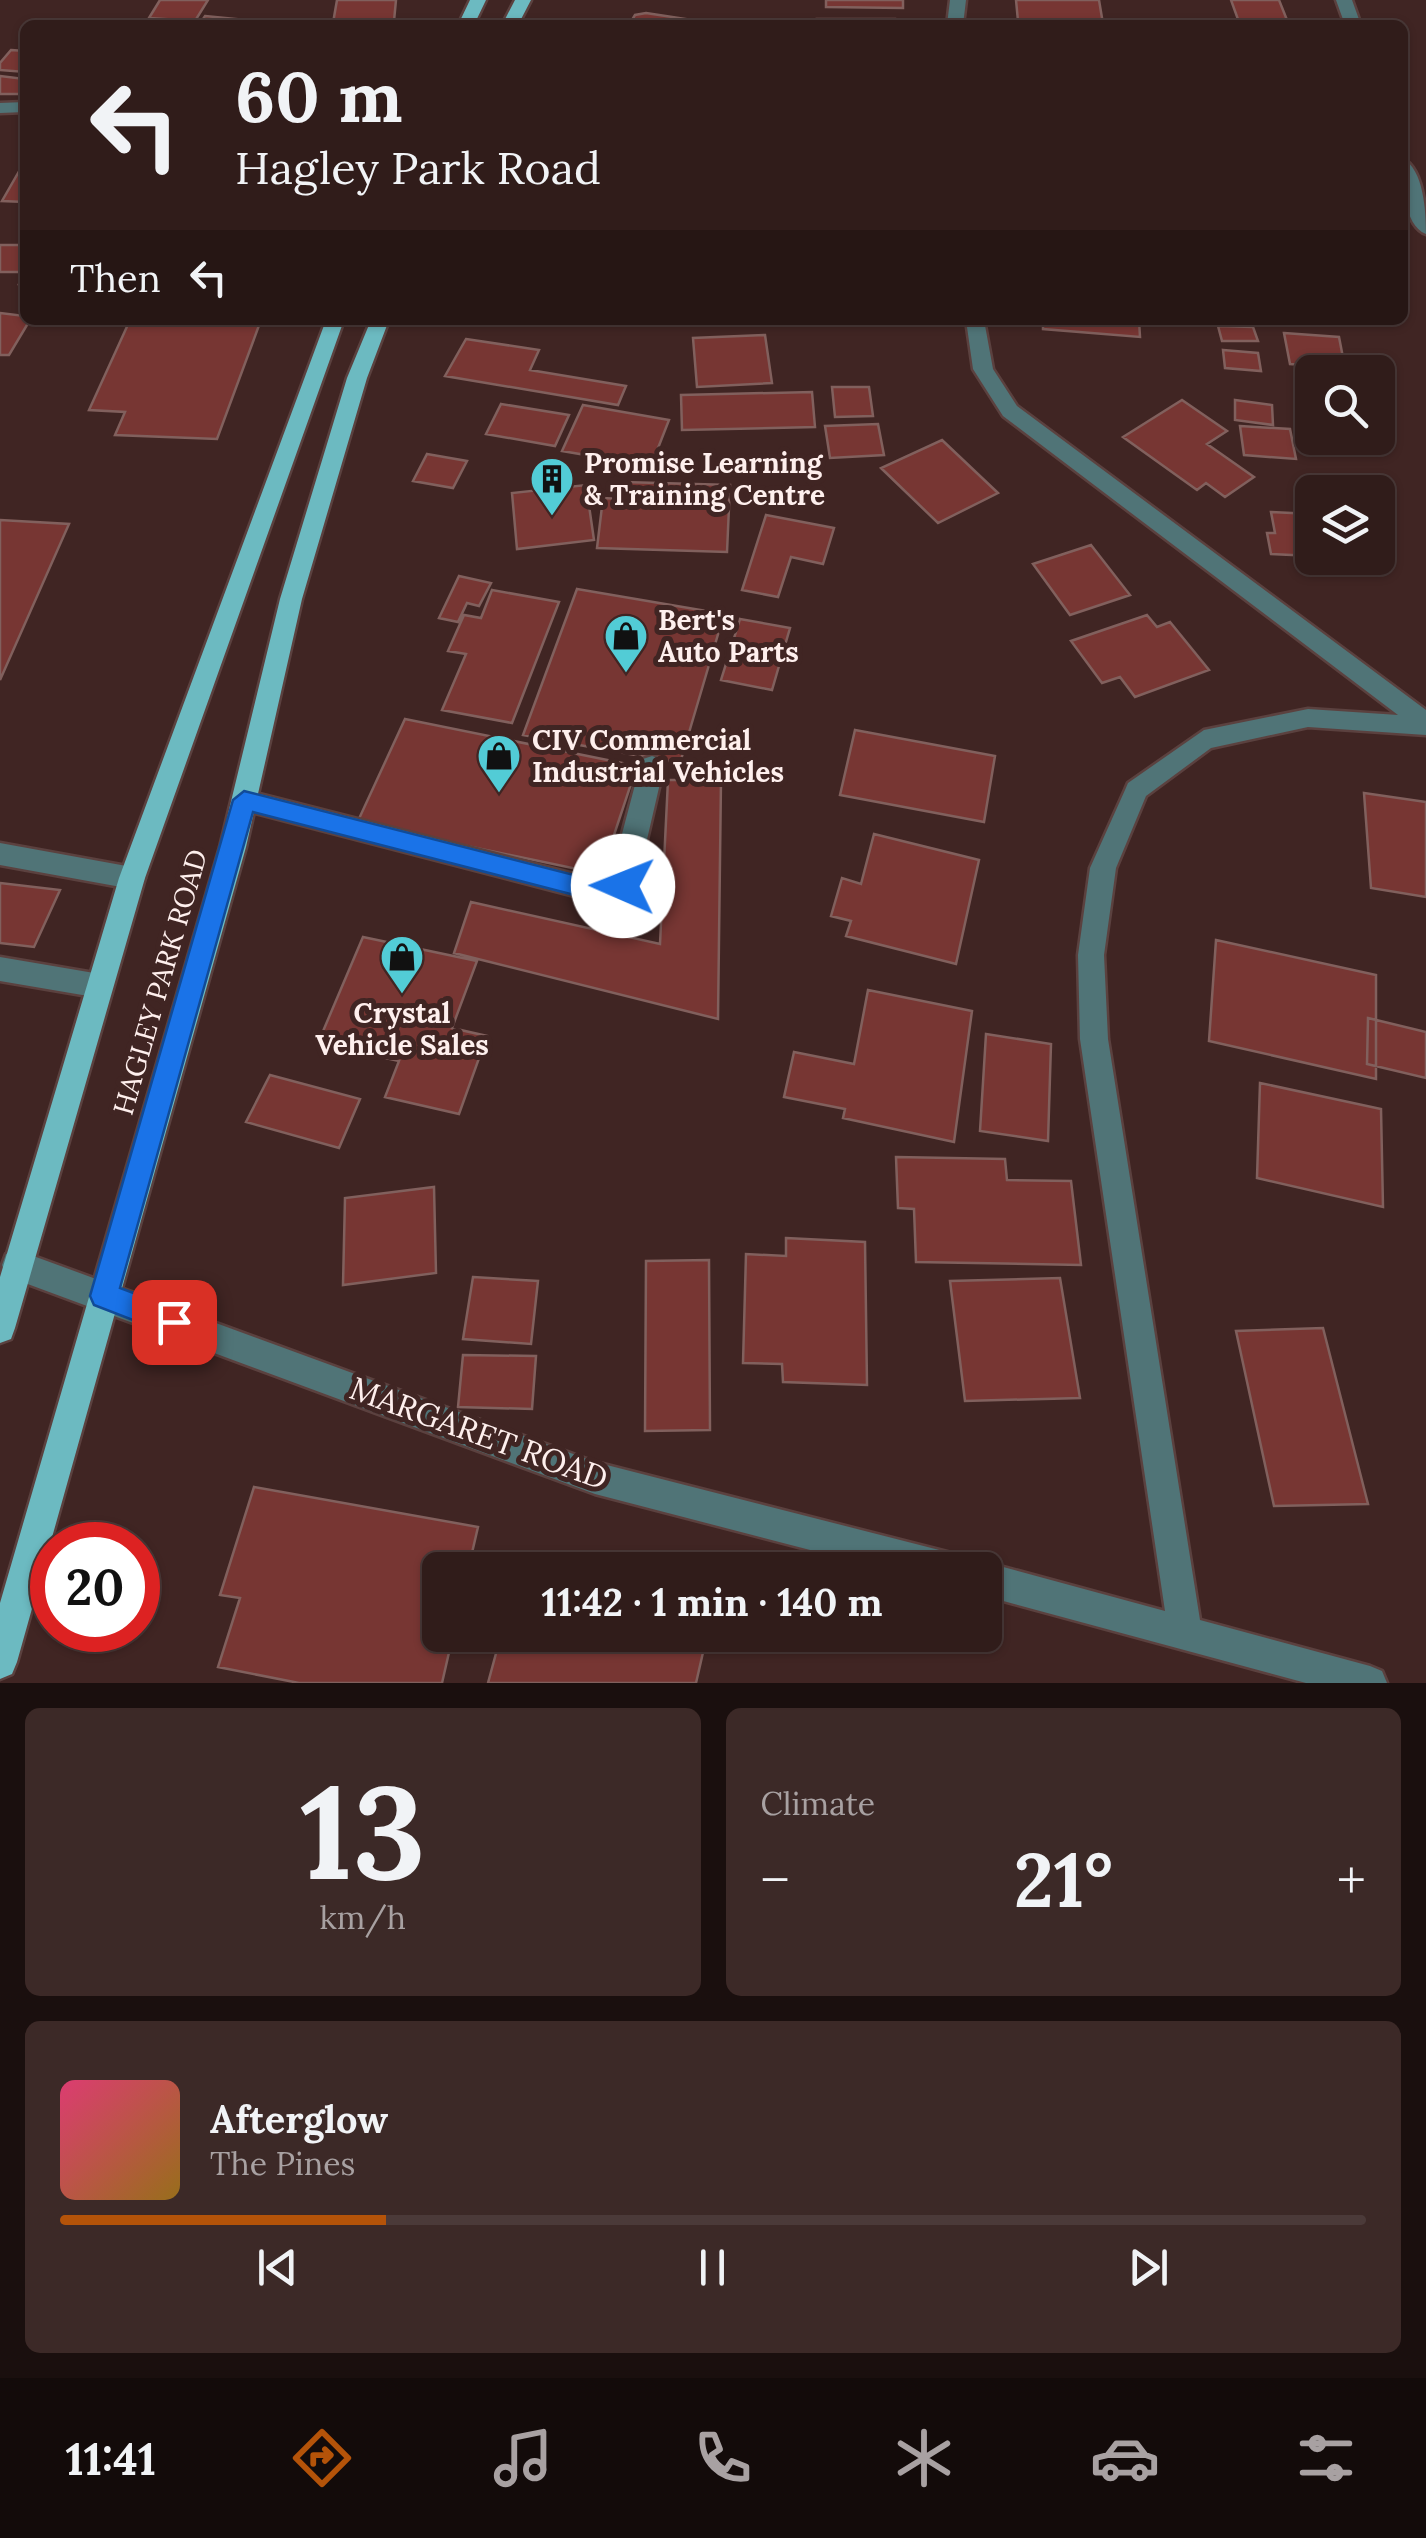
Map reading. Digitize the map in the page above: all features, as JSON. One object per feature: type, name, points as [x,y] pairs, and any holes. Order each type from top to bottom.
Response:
[{"type":"main road","name":"HAGLEY PARK ROAD","points":[[0,1328],[132,878],[333,325]]},
{"type":"main road","name":"HAGLEY PARK ROAD","points":[[0,1662],[244,800],[291,599],[357,378],[378,325]]},
{"type":"street","points":[[1408,180],[1426,229]]},
{"type":"street","points":[[974,325],[978,364],[989,389],[1010,411],[1426,725]]},
{"type":"street","points":[[1185,1630],[1094,1039],[1091,954],[1103,868],[1137,790],[1204,740],[1308,718],[1426,725]]},
{"type":"street","points":[[244,800],[609,894],[618,893],[623,886],[652,766]]},
{"type":"street","points":[[0,854],[132,878]]},
{"type":"street","points":[[0,968],[100,986]]},
{"type":"street","name":"MARGARET ROAD","points":[[16,1265],[595,1478],[881,1552]]},
{"type":"street","points":[[1002,1583],[1370,1683]]},
{"type":"building","points":[[160,0],[208,0],[196,20],[149,18]]},
{"type":"building","points":[[337,0],[396,0],[394,20],[334,20]]},
{"type":"building","points":[[826,0],[903,0],[903,8],[826,7]]},
{"type":"building","points":[[1016,0],[1099,0],[1102,20],[1018,20]]},
{"type":"building","points":[[1231,0],[1279,0],[1287,20],[1238,20]]},
{"type":"building","points":[[646,13],[692,20],[632,20],[635,15]]},
{"type":"building","points":[[205,16],[247,20],[202,20]]},
{"type":"building","points":[[817,19],[895,19],[895,20]]},
{"type":"building","points":[[11,50],[20,51],[20,72],[0,70],[0,63]]},
{"type":"building","points":[[0,76],[20,78],[20,94],[0,94]]},
{"type":"building","points":[[20,170],[20,202],[2,201]]},
{"type":"building","points":[[0,245],[20,245],[20,272],[0,272]]},
{"type":"building","points":[[0,313],[20,315],[20,325],[27,325],[9,355],[0,355]]},
{"type":"building","points":[[128,325],[259,325],[217,439],[115,435],[125,412],[89,410]]},
{"type":"building","points":[[1043,325],[1139,325],[1140,337],[1043,329]]},
{"type":"building","points":[[1218,326],[1253,327],[1258,341],[1222,341]]},
{"type":"building","points":[[1284,333],[1339,337],[1342,355],[1295,355],[1295,364],[1290,364]]},
{"type":"building","points":[[765,335],[772,383],[697,387],[693,338]]},
{"type":"building","points":[[466,339],[539,350],[530,370],[626,386],[618,405],[445,376]]},
{"type":"building","points":[[1223,350],[1258,353],[1261,371],[1225,368]]},
{"type":"building","points":[[832,387],[869,387],[873,416],[835,417]]},
{"type":"building","points":[[812,392],[815,427],[682,430],[681,395]]},
{"type":"building","points":[[1182,400],[1227,431],[1207,444],[1254,477],[1225,497],[1206,483],[1197,490],[1123,437]]},
{"type":"building","points":[[1235,400],[1272,405],[1273,425],[1235,420]]},
{"type":"building","points":[[501,404],[569,415],[555,446],[486,434]]},
{"type":"building","points":[[583,405],[669,420],[651,466],[562,451]]},
{"type":"building","points":[[878,424],[884,455],[830,458],[825,426]]},
{"type":"building","points":[[1240,426],[1290,429],[1296,459],[1244,455]]},
{"type":"building","points":[[942,440],[998,493],[938,523],[881,468]]},
{"type":"building","points":[[427,454],[467,461],[453,488],[413,481]]},
{"type":"building","points":[[623,482],[730,485],[727,552],[597,548],[603,498],[622,499]]},
{"type":"building","name":"Promise Learning & Training Centre","points":[[586,485],[594,540],[517,549],[512,493]]},
{"type":"building","points":[[1271,512],[1295,513],[1295,555],[1271,554],[1267,533],[1275,533]]},
{"type":"building","points":[[766,515],[834,528],[823,564],[791,557],[778,597],[742,590]]},
{"type":"building","points":[[0,520],[69,524],[0,680]]},
{"type":"building","points":[[1091,545],[1130,595],[1070,615],[1033,564]]},
{"type":"building","points":[[459,576],[491,583],[479,606],[467,603],[458,622],[439,618]]},
{"type":"building","name":"Bert's Auto Parts","points":[[577,589],[724,614],[680,763],[523,735]]},
{"type":"building","points":[[492,590],[559,602],[512,723],[442,710],[466,654],[448,651],[464,615],[481,618]]},
{"type":"building","points":[[1147,615],[1157,627],[1170,622],[1209,670],[1135,697],[1120,677],[1102,683],[1071,641]]},
{"type":"building","points":[[740,619],[790,628],[772,690],[721,680]]},
{"type":"building","name":"CIV Commercial Industrial Vehicles","points":[[405,719],[637,766],[601,874],[357,823]]},
{"type":"building","points":[[855,730],[995,756],[984,822],[840,795]]},
{"type":"building","points":[[668,780],[721,780],[718,1019],[454,953],[471,902],[660,944]]},
{"type":"building","points":[[1364,793],[1426,802],[1426,897],[1371,888]]},
{"type":"building","points":[[874,834],[979,860],[956,964],[846,936],[851,921],[831,916],[842,878],[861,884]]},
{"type":"building","points":[[0,883],[60,890],[34,947],[0,943]]},
{"type":"building","name":"Crystal Vehicle Sales","points":[[363,937],[477,961],[452,1028],[487,1036],[459,1114],[385,1097],[399,1061],[318,1043]]},
{"type":"building","points":[[1216,940],[1376,975],[1376,1079],[1209,1041]]},
{"type":"building","points":[[868,990],[972,1011],[954,1142],[843,1118],[845,1109],[784,1097],[794,1052],[854,1064]]},
{"type":"building","points":[[1368,1018],[1426,1032],[1426,1078],[1367,1064]]},
{"type":"building","points":[[986,1034],[1051,1044],[1048,1141],[980,1131]]},
{"type":"building","points":[[270,1075],[360,1099],[339,1148],[246,1122]]},
{"type":"building","points":[[1260,1083],[1381,1109],[1383,1207],[1257,1178]]},
{"type":"building","points":[[896,1157],[1005,1159],[1007,1180],[1071,1181],[1081,1265],[916,1262],[914,1209],[898,1208]]},
{"type":"building","points":[[434,1187],[436,1273],[343,1285],[345,1198]]},
{"type":"building","points":[[786,1238],[865,1242],[867,1385],[783,1382],[782,1364],[743,1363],[746,1254],[786,1256]]},
{"type":"building","points":[[709,1260],[710,1430],[645,1431],[646,1261]]},
{"type":"building","points":[[473,1277],[538,1281],[531,1344],[463,1339]]},
{"type":"building","points":[[1060,1278],[1080,1398],[965,1401],[950,1281]]},
{"type":"building","points":[[1323,1328],[1368,1504],[1274,1506],[1236,1331]]},
{"type":"building","points":[[463,1355],[536,1356],[532,1409],[458,1407]]},
{"type":"building","points":[[254,1487],[478,1527],[472,1552],[422,1552],[422,1652],[449,1652],[442,1683],[299,1683],[218,1667],[240,1598],[220,1595]]},
{"type":"building","points":[[496,1652],[703,1652],[696,1683],[488,1683]]},
{"type":"place","name":"Promise Learning & Training Centre","points":[[552,517]]},
{"type":"place","name":"Bert's Auto Parts","points":[[626,674]]},
{"type":"place","name":"CIV Commercial Industrial Vehicles","points":[[499,794]]},
{"type":"place","name":"Crystal Vehicle Sales","points":[[402,995]]},
{"type":"route","points":[[174,1322],[104,1296],[244,800],[609,894],[618,893],[623,886]]}]
